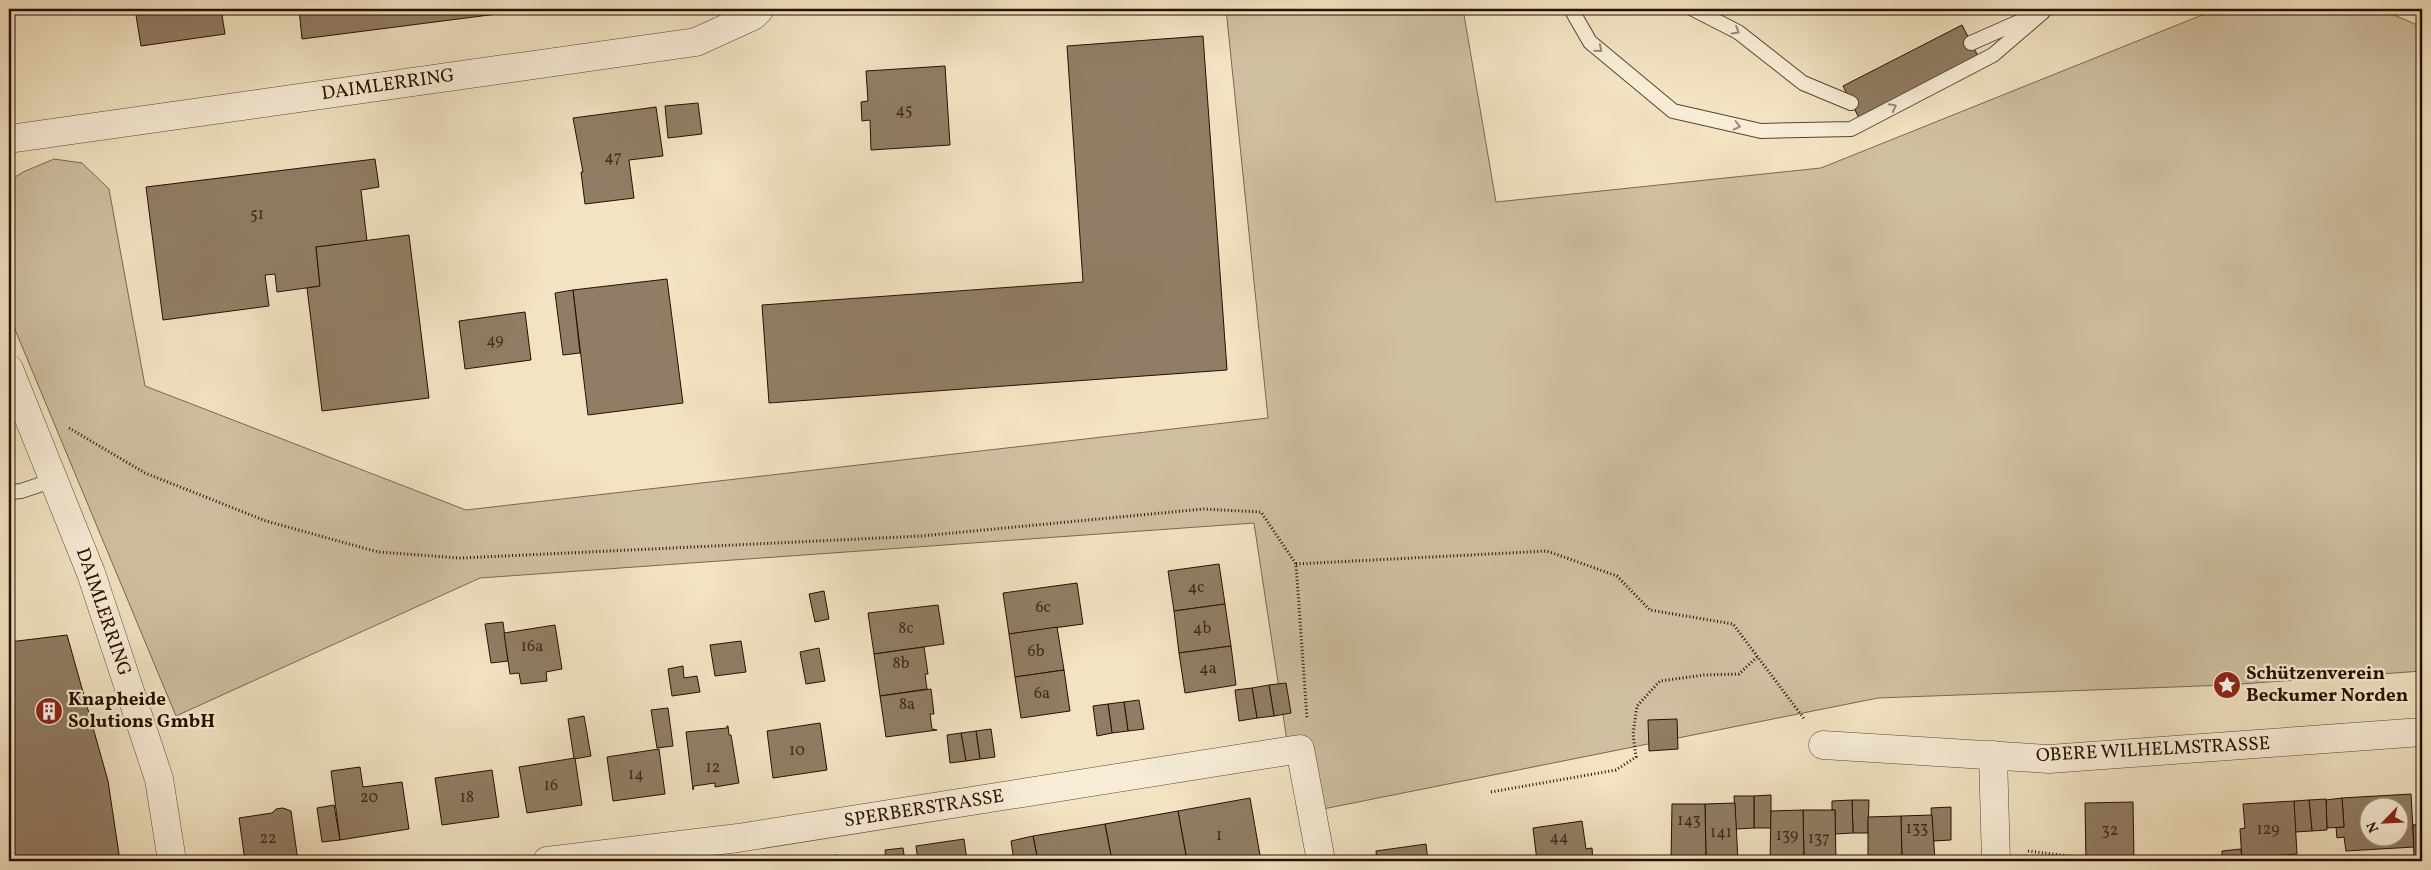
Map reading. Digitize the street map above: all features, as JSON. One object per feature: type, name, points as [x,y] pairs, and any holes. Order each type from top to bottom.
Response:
[{"type":"street","name":"DAIMLERRING","points":[[9,139],[696,42],[753,16],[760,9]]},
{"type":"street","name":"DAIMLERRING","points":[[9,369],[91,573],[159,779],[172,861]]},
{"type":"street","name":"OBERE WILHELMSTRASSE","points":[[1823,745],[2049,759],[2422,732]]},
{"type":"street","name":"SPERBERSTRASSE","points":[[547,861],[739,850],[1300,749]]},
{"type":"street","points":[[1300,749],[1321,861]]},
{"type":"street","points":[[1993,755],[1996,854]]},
{"type":"lane","points":[[1571,9],[1590,42],[1673,112],[1761,131],[1851,129],[1993,55],[2046,10]]},
{"type":"lane","points":[[1693,9],[1738,32],[1803,83],[1851,103]]},
{"type":"lane","points":[[1971,43],[2046,10]]},
{"type":"lane","points":[[9,492],[20,491],[54,480]]},
{"type":"path","points":[[22,400],[145,473],[266,521],[378,552],[461,558],[921,536],[1202,509],[1261,512],[1296,564],[1307,722],[1300,749]]},
{"type":"path","points":[[1296,564],[1547,551],[1617,576],[1650,610],[1733,624],[1823,745]]},
{"type":"path","points":[[1491,792],[1616,770],[1636,757],[1634,734],[1637,706],[1660,681],[1704,675],[1738,674],[1757,657]]},
{"type":"path","points":[[1996,854],[2086,858]]},
{"type":"shaded area","points":[[1226,9],[1463,9],[1496,202],[1821,168],[2217,9],[2380,9],[2422,27],[2422,671],[2227,685],[1878,698],[1298,814],[1254,523],[480,578],[176,716],[9,315],[9,181],[23,172],[54,159],[82,163],[109,189],[145,386],[466,510],[1268,418]]},
{"type":"building","points":[[135,9],[221,9],[225,34],[141,46]]},
{"type":"building","points":[[299,9],[536,9],[302,39]]},
{"type":"building","points":[[1962,25],[1979,58],[1860,120],[1843,86]]},
{"type":"building","points":[[1203,36],[1227,370],[769,403],[762,305],[1083,282],[1067,46]]},
{"type":"building","points":[[945,66],[950,145],[871,150],[870,120],[862,121],[861,102],[868,101],[866,71]]},
{"type":"building","points":[[698,103],[702,134],[668,138],[665,106]]},
{"type":"building","points":[[656,107],[663,156],[629,160],[634,198],[585,204],[581,172],[583,172],[573,118]]},
{"type":"building","points":[[375,159],[379,187],[361,190],[367,241],[316,247],[320,286],[277,292],[275,274],[265,275],[269,306],[163,320],[146,187]]},
{"type":"building","points":[[409,235],[429,398],[322,411],[307,288],[320,286],[316,247]]},
{"type":"building","points":[[667,279],[683,403],[588,415],[573,290]]},
{"type":"building","points":[[573,290],[580,353],[563,355],[555,293]]},
{"type":"building","points":[[525,312],[531,360],[465,369],[459,321]]},
{"type":"building","points":[[1219,564],[1225,604],[1174,611],[1168,571]]},
{"type":"building","points":[[1077,583],[1083,624],[1009,634],[1003,593]]},
{"type":"building","points":[[824,591],[829,619],[815,622],[809,594]]},
{"type":"building","points":[[1225,604],[1231,646],[1179,653],[1174,611]]},
{"type":"building","points":[[938,605],[944,644],[874,654],[868,613]]},
{"type":"building","points":[[503,622],[508,661],[491,663],[485,624]]},
{"type":"building","points":[[555,625],[562,669],[546,672],[547,681],[521,684],[519,673],[510,674],[504,633]]},
{"type":"building","points":[[1057,627],[1064,670],[1015,677],[1009,634]]},
{"type":"building","name":"Knapheide Solutions GmbH","points":[[67,635],[108,781],[120,861],[9,861],[9,642]]},
{"type":"building","points":[[741,641],[746,672],[715,676],[710,645]]},
{"type":"building","points":[[1231,646],[1236,685],[1185,693],[1179,653]]},
{"type":"building","points":[[924,647],[928,674],[925,674],[927,689],[880,696],[874,654]]},
{"type":"building","points":[[819,648],[825,681],[806,684],[800,652]]},
{"type":"building","points":[[683,666],[684,678],[697,676],[700,692],[672,696],[668,669]]},
{"type":"building","points":[[1064,670],[1070,711],[1021,718],[1015,677]]},
{"type":"building","points":[[1286,683],[1291,713],[1274,716],[1269,685]]},
{"type":"building","points":[[1269,685],[1274,716],[1257,718],[1252,688]]},
{"type":"building","points":[[1252,688],[1257,718],[1239,721],[1235,690]]},
{"type":"building","points":[[931,689],[934,714],[930,714],[932,729],[937,730],[886,737],[880,696]]},
{"type":"building","points":[[1139,700],[1144,729],[1128,731],[1124,702]]},
{"type":"building","points":[[1124,702],[1128,731],[1112,733],[1108,704]]},
{"type":"building","points":[[1108,704],[1112,733],[1097,736],[1093,706]]},
{"type":"building","points":[[668,708],[673,746],[657,748],[651,710]]},
{"type":"building","points":[[584,716],[591,756],[574,759],[568,719]]},
{"type":"building","points":[[1677,719],[1678,749],[1649,751],[1648,720]]},
{"type":"building","points":[[820,723],[827,770],[773,778],[767,731]]},
{"type":"building","points":[[727,726],[729,735],[731,735],[739,783],[715,787],[715,783],[694,786],[693,790],[686,732],[727,728]]},
{"type":"building","points":[[991,729],[995,757],[980,759],[976,731]]},
{"type":"building","points":[[976,731],[980,759],[966,761],[961,733]]},
{"type":"building","points":[[961,733],[966,761],[950,763],[947,735]]},
{"type":"building","points":[[659,749],[665,794],[613,801],[607,757]]},
{"type":"building","points":[[575,758],[582,805],[527,813],[519,767]]},
{"type":"building","points":[[360,767],[363,787],[402,782],[409,829],[340,840],[331,771]]},
{"type":"building","points":[[492,770],[499,817],[442,825],[435,778]]},
{"type":"building","points":[[2411,794],[2414,847],[2408,847],[2408,798],[2358,798],[2358,848],[2397,848],[2346,851],[2344,837],[2337,838],[2336,827],[2344,827],[2342,798]]},
{"type":"building","points":[[1771,795],[1771,828],[1754,828],[1754,796]]},
{"type":"building","points":[[1734,796],[1754,796],[1754,828],[1736,829]]},
{"type":"building","points":[[1250,798],[1261,861],[1187,861],[1178,811]]},
{"type":"building","points":[[2342,798],[2344,827],[2327,828],[2326,800]]},
{"type":"building","points":[[2326,799],[2327,830],[2312,831],[2309,800]]},
{"type":"building","points":[[1852,800],[1869,800],[1868,833],[1853,833]]},
{"type":"building","points":[[1852,800],[1853,833],[1835,834],[1835,810],[1832,810],[1832,801]]},
{"type":"building","points":[[2309,800],[2312,831],[2295,832],[2294,801]]},
{"type":"building","points":[[2294,801],[2297,854],[2272,856],[2273,861],[2242,861],[2240,829],[2245,828],[2243,804]]},
{"type":"building","points":[[2133,802],[2134,861],[2086,861],[2085,803]]},
{"type":"building","points":[[1735,803],[1738,861],[1706,861],[1705,804]]},
{"type":"building","points":[[1672,804],[1705,804],[1706,861],[1671,861]]},
{"type":"building","points":[[334,805],[340,840],[322,842],[317,808]]},
{"type":"building","points":[[1951,807],[1951,840],[1933,841],[1931,808]]},
{"type":"building","points":[[283,808],[291,811],[298,861],[245,861],[239,818],[272,813],[276,809]]},
{"type":"building","points":[[1803,810],[1835,810],[1836,861],[1804,861]]},
{"type":"building","points":[[1803,810],[1804,861],[1770,861],[1771,811]]},
{"type":"building","points":[[1178,811],[1187,861],[1112,861],[1105,824]]},
{"type":"building","points":[[1932,815],[1935,861],[1902,861],[1901,816]]},
{"type":"building","points":[[1901,816],[1902,861],[1868,861],[1868,817]]},
{"type":"building","points":[[1582,821],[1586,849],[1592,848],[1593,861],[1537,861],[1533,828]]},
{"type":"building","points":[[1105,824],[1112,861],[1038,861],[1033,836]]},
{"type":"building","points":[[2422,824],[2422,857],[2414,858],[2413,825]]},
{"type":"building","points":[[1033,836],[1038,861],[1014,861],[1011,841]]},
{"type":"building","points":[[964,839],[967,861],[918,861],[916,846]]},
{"type":"building","points":[[1426,844],[1428,861],[1377,861],[1376,851]]},
{"type":"building","points":[[903,848],[905,861],[886,861],[885,850]]},
{"type":"building","points":[[2241,849],[2242,861],[2222,861],[2222,851]]},
{"type":"building","points":[[837,855],[838,861],[799,861]]},
{"type":"place","name":"Schützenverein Beckumer Norden","points":[[2227,685]]},
{"type":"place","name":"Knapheide Solutions GmbH","points":[[49,711]]}]
